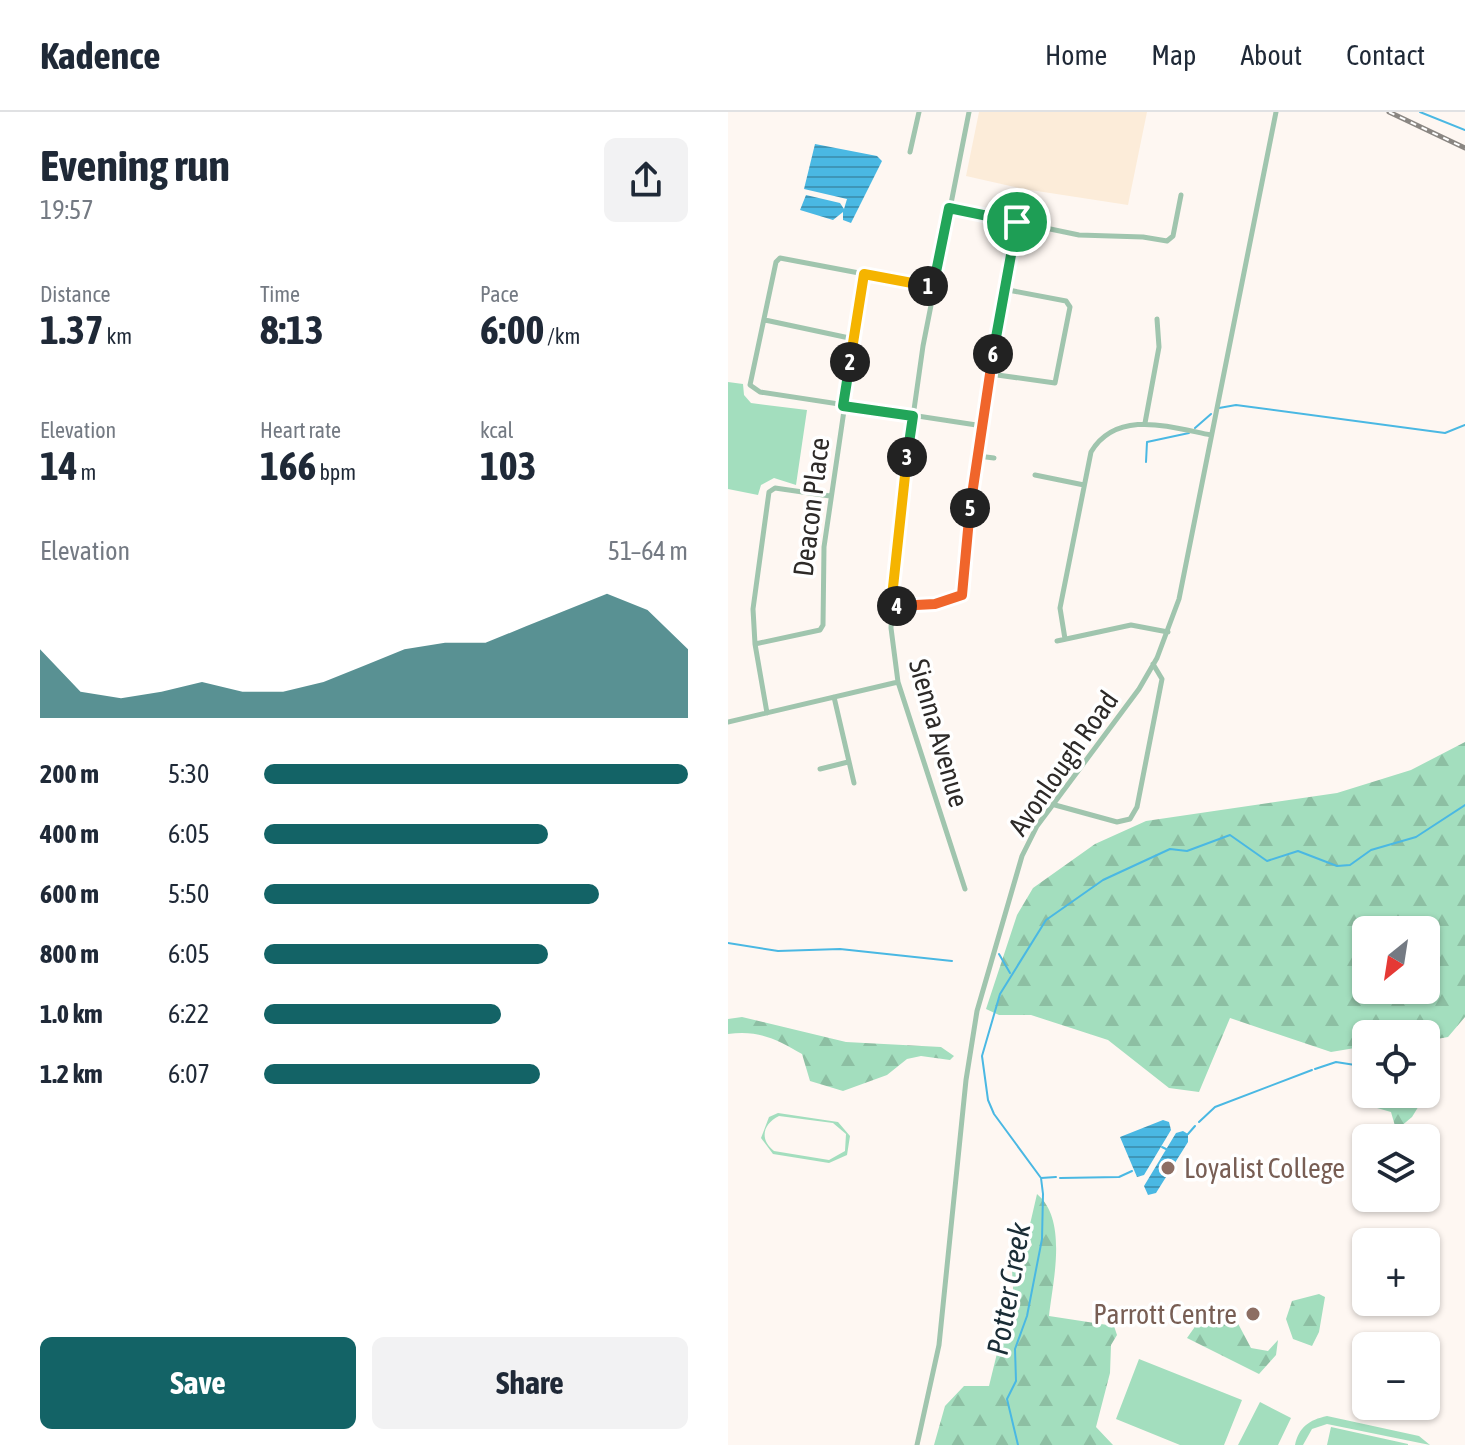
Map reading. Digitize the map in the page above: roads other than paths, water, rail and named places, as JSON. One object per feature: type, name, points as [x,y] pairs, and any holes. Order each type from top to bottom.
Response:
[{"type":"street","points":[[910,152],[919,112]]},
{"type":"street","name":"Sienna Avenue","points":[[965,889],[898,682],[891,606],[895,544],[933,287],[969,112]]},
{"type":"street","name":"Avonlough Road","points":[[917,1445],[939,1345],[966,1080],[977,1013],[1022,856],[1037,826],[1055,805],[1153,664],[1179,599],[1276,112]]},
{"type":"street","points":[[949,208],[1079,235],[1167,241],[1173,236],[1181,195]]},
{"type":"street","points":[[891,606],[935,604],[962,595],[990,374],[1017,222]]},
{"type":"street","points":[[933,287],[780,258],[776,262],[750,385],[760,392],[983,426]]},
{"type":"street","name":"Deacon Place","points":[[755,644],[823,628],[822,567],[830,496],[864,274]]},
{"type":"street","points":[[990,374],[1055,383],[1070,307],[1066,301],[1003,289]]},
{"type":"street","points":[[1145,423],[1159,347],[1157,319]]},
{"type":"street","points":[[765,320],[854,339]]},
{"type":"street","points":[[1065,639],[1060,608],[1091,452],[1099,439],[1110,431],[1145,423],[1211,435]]},
{"type":"street","points":[[978,456],[994,458]]},
{"type":"street","points":[[1035,475],[1084,485]]},
{"type":"street","points":[[767,713],[755,644],[755,581],[769,492],[775,488],[830,496]]},
{"type":"street","points":[[1057,641],[1131,625],[1168,632]]},
{"type":"street","points":[[1055,805],[1117,822],[1130,819],[1137,807],[1162,679],[1153,664]]},
{"type":"street","points":[[728,722],[898,682]]},
{"type":"street","points":[[834,697],[854,783]]},
{"type":"street","points":[[820,769],[848,762]]},
{"type":"water","points":[[815,144],[877,156],[882,161],[851,223],[843,220],[843,212],[833,220],[800,210],[806,195],[840,203],[844,209],[847,199],[804,189]]},
{"type":"water","points":[[1163,1120],[1169,1122],[1171,1130],[1144,1175],[1137,1177],[1120,1137]]},
{"type":"water","points":[[1183,1131],[1188,1134],[1188,1142],[1156,1193],[1148,1195],[1144,1186],[1176,1133]]},
{"type":"waterway","points":[[1420,112],[1465,130]]},
{"type":"waterway","points":[[1219,408],[1236,405],[1445,433],[1465,425]]},
{"type":"waterway","points":[[1195,428],[1211,414]]},
{"type":"waterway","points":[[1146,462],[1147,442],[1189,433]]},
{"type":"waterway","name":"Potter Creek","points":[[1018,1445],[1007,1399],[1016,1381],[1015,1349],[1027,1316],[1042,1239],[1043,1194],[1041,1178],[994,1114],[988,1100],[982,1056],[1000,994],[1046,920],[1103,880],[1170,849],[1187,851],[1230,835],[1267,861],[1298,851],[1337,866],[1350,865],[1371,850],[1416,837],[1465,805]]},
{"type":"waterway","points":[[728,943],[778,951],[840,949],[952,961]]},
{"type":"waterway","points":[[999,954],[1010,973]]},
{"type":"waterway","points":[[1315,1069],[1336,1062],[1352,1065]]},
{"type":"waterway","points":[[1199,1122],[1215,1107],[1312,1070]]},
{"type":"waterway","points":[[1188,1134],[1195,1126]]},
{"type":"waterway","points":[[1162,1147],[1166,1149]]},
{"type":"waterway","points":[[1060,1178],[1119,1177],[1132,1171]]},
{"type":"waterway","points":[[1041,1178],[1056,1177]]},
{"type":"railway","points":[[1389,112],[1465,148]]},
{"type":"place","name":"Loyalist College","points":[[1168,1168]]},
{"type":"place","name":"Parrott Centre","points":[[1253,1314]]}]
